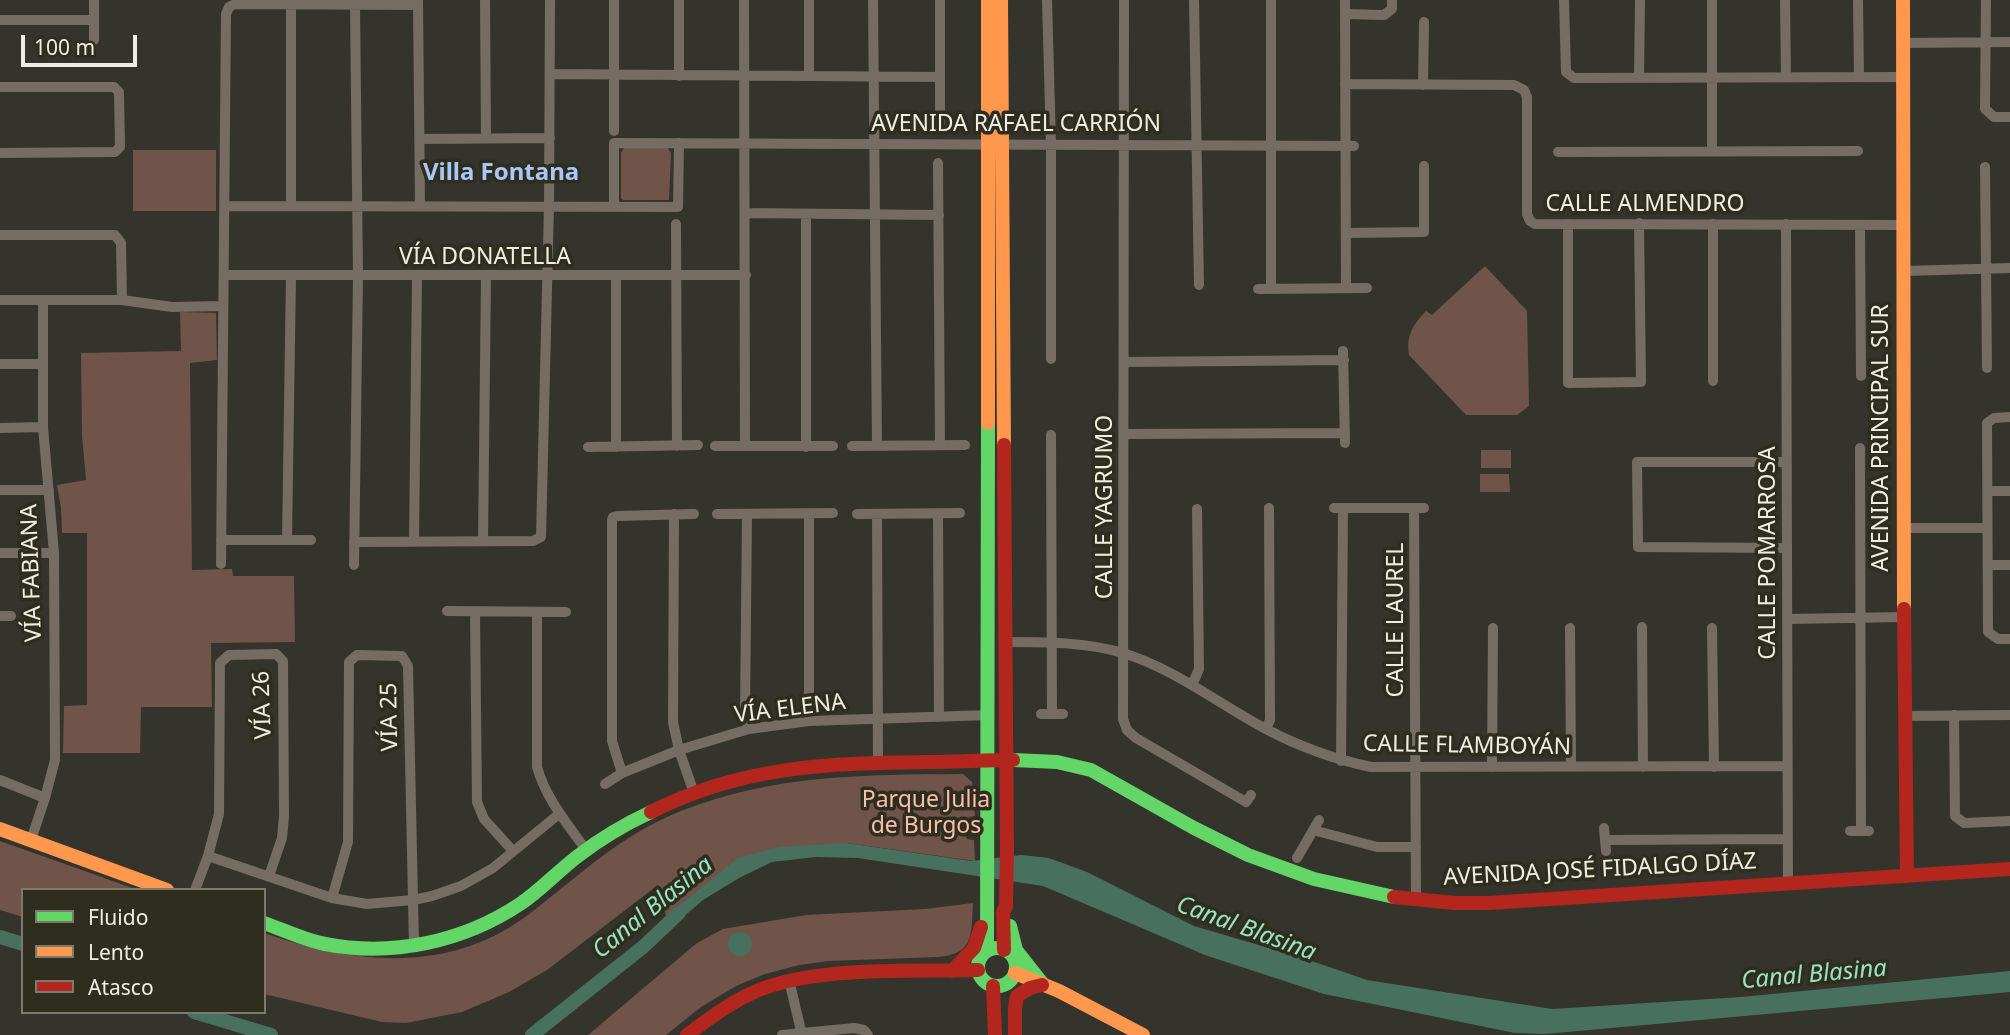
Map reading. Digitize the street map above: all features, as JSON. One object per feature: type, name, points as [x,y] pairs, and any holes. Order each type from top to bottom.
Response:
[{"type":"street","points":[[94,0],[94,40]]},
{"type":"street","points":[[485,0],[486,138]]},
{"type":"street","points":[[354,541],[533,541],[541,537],[548,276],[550,0]]},
{"type":"street","points":[[614,0],[614,131]]},
{"type":"street","points":[[679,0],[679,76]]},
{"type":"street","points":[[744,0],[746,446]]},
{"type":"street","points":[[809,0],[809,76]]},
{"type":"street","points":[[873,0],[877,446]]},
{"type":"street","points":[[940,0],[940,126]]},
{"type":"street","points":[[988,0],[995,145],[1006,642],[1007,901],[1017,950],[1043,984]]},
{"type":"street","points":[[987,951],[983,887],[988,876],[987,761],[995,145],[1001,0]]},
{"type":"street","points":[[1047,0],[1051,145],[1051,359]]},
{"type":"street","name":"CALLE YAGRUMO","points":[[1124,0],[1123,719],[1136,738],[1248,799]]},
{"type":"street","points":[[1194,0],[1199,285]]},
{"type":"street","points":[[1271,0],[1271,289]]},
{"type":"street","points":[[1345,0],[1345,84],[1350,146],[1346,288]]},
{"type":"street","points":[[1345,14],[1384,15],[1392,9],[1392,0]]},
{"type":"street","points":[[1564,0],[1566,72],[1574,78],[1859,75],[1904,77]]},
{"type":"street","points":[[1639,77],[1640,0]]},
{"type":"street","points":[[1712,0],[1712,150]]},
{"type":"street","points":[[1785,0],[1786,76]]},
{"type":"street","points":[[1858,0],[1859,75]]},
{"type":"street","name":"AVENIDA PRINCIPAL SUR","points":[[1903,0],[1907,876]]},
{"type":"street","points":[[1986,0],[1985,109],[1994,117],[2010,117]]},
{"type":"street","points":[[291,206],[294,3]]},
{"type":"street","points":[[222,564],[222,306],[226,206],[226,14],[229,7],[235,4],[418,3],[420,205]]},
{"type":"street","points":[[354,565],[358,276],[355,5]]},
{"type":"street","points":[[0,20],[94,20]]},
{"type":"street","points":[[1423,85],[1424,22]]},
{"type":"street","points":[[1904,43],[2010,42]]},
{"type":"street","points":[[551,74],[940,77]]},
{"type":"street","name":"CALLE ALMENDRO","points":[[1345,84],[1514,85],[1524,90],[1527,97],[1527,214],[1530,221],[1535,223],[1904,225]]},
{"type":"street","points":[[0,87],[114,87],[119,92],[120,147],[115,152],[0,153]]},
{"type":"street","points":[[420,139],[550,138]]},
{"type":"street","name":"AVENIDA RAFAEL CARRIÓN","points":[[614,207],[614,143],[1350,146]]},
{"type":"street","points":[[226,206],[678,207],[679,143]]},
{"type":"street","points":[[1558,152],[1858,151]]},
{"type":"street","points":[[938,163],[940,445]]},
{"type":"street","points":[[1346,233],[1424,232],[1424,166]]},
{"type":"street","points":[[1985,167],[1987,368]]},
{"type":"street","points":[[746,213],[939,215]]},
{"type":"street","points":[[806,214],[806,447]]},
{"type":"street","points":[[1568,224],[1568,383],[1640,382],[1639,223]]},
{"type":"street","points":[[676,224],[677,446]]},
{"type":"street","points":[[1713,224],[1713,381]]},
{"type":"street","name":"CALLE POMARROSA","points":[[1786,224],[1788,883]]},
{"type":"street","points":[[1860,225],[1861,376]]},
{"type":"street","points":[[0,235],[115,235],[121,243],[122,300]]},
{"type":"street","points":[[1904,271],[2010,268]]},
{"type":"street","name":"VÍA DONATELLA","points":[[224,275],[746,275]]},
{"type":"street","points":[[287,540],[291,275]]},
{"type":"street","points":[[414,541],[417,276]]},
{"type":"street","points":[[483,541],[486,276]]},
{"type":"street","points":[[616,276],[616,447]]},
{"type":"street","points":[[1258,289],[1367,288]]},
{"type":"street","points":[[0,300],[122,300],[172,307],[222,306]]},
{"type":"street","name":"VÍA FABIANA","points":[[31,840],[55,760],[54,553],[43,427],[43,300]]},
{"type":"street","points":[[1124,434],[1345,438],[1344,356],[1125,362]]},
{"type":"street","points":[[0,364],[43,365]]},
{"type":"street","points":[[2010,417],[1994,418],[1987,423],[1988,632],[1998,639],[2010,639]]},
{"type":"street","points":[[0,428],[43,427]]},
{"type":"street","points":[[1051,435],[1052,714]]},
{"type":"street","points":[[588,447],[698,445]]},
{"type":"street","points":[[852,446],[965,445]]},
{"type":"street","points":[[715,446],[833,446]]},
{"type":"street","points":[[1860,448],[1860,831]]},
{"type":"street","points":[[1786,462],[1637,462],[1638,547],[1787,548]]},
{"type":"street","points":[[0,490],[49,490]]},
{"type":"street","points":[[1988,491],[2010,491]]},
{"type":"street","points":[[1266,729],[1270,719],[1269,508]]},
{"type":"street","name":"CALLE LAUREL","points":[[1341,761],[1338,508],[1419,508],[1416,901]]},
{"type":"street","points":[[1192,685],[1199,669],[1197,509]]},
{"type":"street","points":[[622,773],[612,741],[612,520],[617,516],[694,513]]},
{"type":"street","points":[[717,514],[833,513]]},
{"type":"street","points":[[857,513],[960,513]]},
{"type":"street","points":[[674,514],[673,722],[679,750],[694,793]]},
{"type":"street","points":[[747,514],[745,713],[749,729]]},
{"type":"street","points":[[809,514],[809,721]]},
{"type":"street","points":[[877,514],[878,763]]},
{"type":"street","points":[[938,514],[939,717]]},
{"type":"street","points":[[1904,528],[1987,528]]},
{"type":"street","points":[[221,540],[311,540]]},
{"type":"street","points":[[0,553],[54,553]]},
{"type":"street","points":[[1988,565],[2010,565]]},
{"type":"street","points":[[447,611],[566,612]]},
{"type":"street","points":[[475,612],[477,802],[484,819],[513,851]]},
{"type":"street","points":[[537,612],[537,767],[542,784],[559,814],[586,850]]},
{"type":"street","points":[[1788,619],[1904,617]]},
{"type":"street","points":[[1642,627],[1643,766]]},
{"type":"street","points":[[1492,767],[1493,628]]},
{"type":"street","points":[[1570,628],[1571,767]]},
{"type":"street","points":[[1712,628],[1714,767]]},
{"type":"street","name":"CALLE FLAMBOYÁN","points":[[1006,642],[1051,642],[1123,653],[1159,667],[1266,729],[1312,751],[1371,767],[1787,766]]},
{"type":"street","name":"VÍA 26","points":[[196,888],[219,814],[219,663],[229,655],[276,654],[283,661],[284,816],[282,838],[269,876]]},
{"type":"street","name":"VÍA 25","points":[[332,898],[348,842],[349,663],[357,654],[402,656],[408,666],[414,946]]},
{"type":"street","name":"VÍA ELENA","points":[[605,784],[622,773],[679,750],[749,729],[809,721],[989,715]]},
{"type":"street","points":[[1954,715],[1955,816],[1964,823],[2010,821]]},
{"type":"street","points":[[1905,716],[2010,715]]},
{"type":"street","name":"AVENIDA JOSÉ FIDALGO DÍAZ","points":[[266,924],[323,943],[369,949],[414,946],[452,938],[489,923],[520,903],[586,850],[641,817],[694,793],[729,781],[776,770],[878,763],[1052,761],[1092,770],[1216,840],[1265,862],[1336,886],[1416,901],[1481,904],[2010,869]]},
{"type":"street","points":[[0,780],[45,798]]},
{"type":"street","points":[[208,856],[332,898],[367,904],[413,900],[461,886],[493,868],[559,814]]},
{"type":"street","points":[[1297,858],[1319,820]]},
{"type":"street","points":[[1604,828],[1605,845],[1787,839]]},
{"type":"street","points":[[0,829],[162,888]]},
{"type":"street","points":[[1313,830],[1377,846],[1416,847]]},
{"type":"street","points":[[952,971],[958,961],[973,950],[978,942],[985,896]]},
{"type":"street","points":[[1004,950],[1003,912],[1007,901]]},
{"type":"street","points":[[995,1035],[1005,981],[1014,959],[1004,950],[997,948],[987,951],[980,958],[978,970],[984,981],[1005,981],[1043,984],[1143,1035]]},
{"type":"street","points":[[687,1035],[719,1011],[751,993],[789,980],[836,974],[978,970]]},
{"type":"street","points":[[789,980],[802,1033]]},
{"type":"street","points":[[1005,981],[1013,1035]]},
{"type":"street","points":[[1013,1035],[1017,995],[1024,988],[1043,984]]},
{"type":"street","points":[[782,1035],[854,1028],[864,1030],[868,1035]]},
{"type":"green space","points":[[667,147],[671,153],[669,200],[623,200],[621,153],[624,148]]},
{"type":"green space","points":[[133,150],[216,150],[216,211],[133,211]]},
{"type":"green space","points":[[1485,266],[1527,311],[1529,406],[1517,415],[1466,415],[1409,355],[1410,336],[1421,316],[1426,311],[1432,315]]},
{"type":"green space","points":[[180,312],[216,313],[217,360],[190,363],[192,570],[232,569],[233,576],[294,576],[295,642],[211,643],[212,707],[141,707],[140,753],[63,753],[64,706],[87,705],[87,533],[62,533],[57,485],[86,480],[82,436],[81,353],[181,351]]},
{"type":"green space","points":[[1481,450],[1511,450],[1511,468],[1481,468]]},
{"type":"green space","points":[[1480,474],[1509,474],[1510,492],[1480,492]]},
{"type":"green space","name":"Parque Julia de Burgos","points":[[963,774],[972,782],[975,816],[966,818],[963,831],[967,839],[974,840],[975,861],[846,843],[719,874],[666,916],[658,885],[547,970],[509,992],[462,1012],[406,1023],[382,1022],[266,994],[266,934],[332,952],[366,957],[433,955],[466,947],[497,934],[528,915],[600,858],[638,832],[681,811],[716,799],[785,783],[890,775]]},
{"type":"green space","points":[[0,841],[132,888],[21,888],[21,916],[0,910]]},
{"type":"green space","name":"Parque Julia de Burgos","points":[[973,903],[969,940],[959,952],[938,957],[828,961],[799,965],[765,974],[736,986],[701,1007],[666,1035],[588,1035],[697,943],[723,929],[806,915],[925,909]]},
{"type":"shaded area","points":[[846,843],[971,861],[1021,855],[1049,858],[1087,872],[1194,926],[1367,980],[1552,1009],[1741,997],[2010,971],[2010,992],[1545,1034],[1515,1033],[1324,994],[1205,955],[1043,886],[858,858],[816,857],[772,862],[703,900],[668,930],[666,916],[738,858],[779,847]]},
{"type":"shaded area","points":[[735,932],[745,932],[752,939],[752,949],[745,956],[735,956],[728,949],[728,939]]},
{"type":"waterway","name":"Canal Blasina","points":[[532,1035],[643,947],[679,913]]},
{"type":"waterway","name":"Canal Blasina","points":[[0,937],[21,943]]},
{"type":"waterway","name":"Canal Blasina","points":[[201,1014],[271,1035]]},
{"type":"traffic: fast","points":[[987,951],[988,423]]},
{"type":"traffic: fast","points":[[1013,760],[1057,762],[1091,770],[1248,855],[1314,879],[1394,897]]},
{"type":"traffic: fast","points":[[266,924],[317,942],[350,948],[401,947],[451,937],[475,928],[520,904],[595,844],[651,812]]},
{"type":"traffic: fast","points":[[1010,926],[1016,950],[1042,983]]},
{"type":"traffic: fast","points":[[997,948],[1010,954],[1016,967],[1010,980],[997,986],[984,980],[978,967],[984,954],[997,948]]},
{"type":"traffic: slow","points":[[988,0],[988,423]]},
{"type":"traffic: slow","points":[[1001,0],[1004,445]]},
{"type":"traffic: slow","points":[[1903,0],[1904,609]]},
{"type":"traffic: slow","points":[[0,829],[162,888]]},
{"type":"traffic: slow","points":[[1015,973],[1059,991],[1143,1035]]},
{"type":"traffic: jam","points":[[1004,445],[1007,851],[1006,906],[1003,912],[1004,950]]},
{"type":"traffic: jam","points":[[1904,609],[1907,876]]},
{"type":"traffic: jam","points":[[651,812],[718,785],[786,770],[856,764],[1013,760]]},
{"type":"traffic: jam","points":[[1394,897],[1455,903],[1489,903],[2010,869]]},
{"type":"traffic: jam","points":[[952,971],[974,948],[981,927]]},
{"type":"traffic: jam","points":[[687,1035],[750,994],[801,978],[861,972],[978,970]]},
{"type":"traffic: jam","points":[[1015,1035],[1017,996],[1042,985]]},
{"type":"traffic: jam","points":[[993,986],[995,1035]]},
{"type":"district","name":"Villa Fontana","points":[[501,173]]}]
